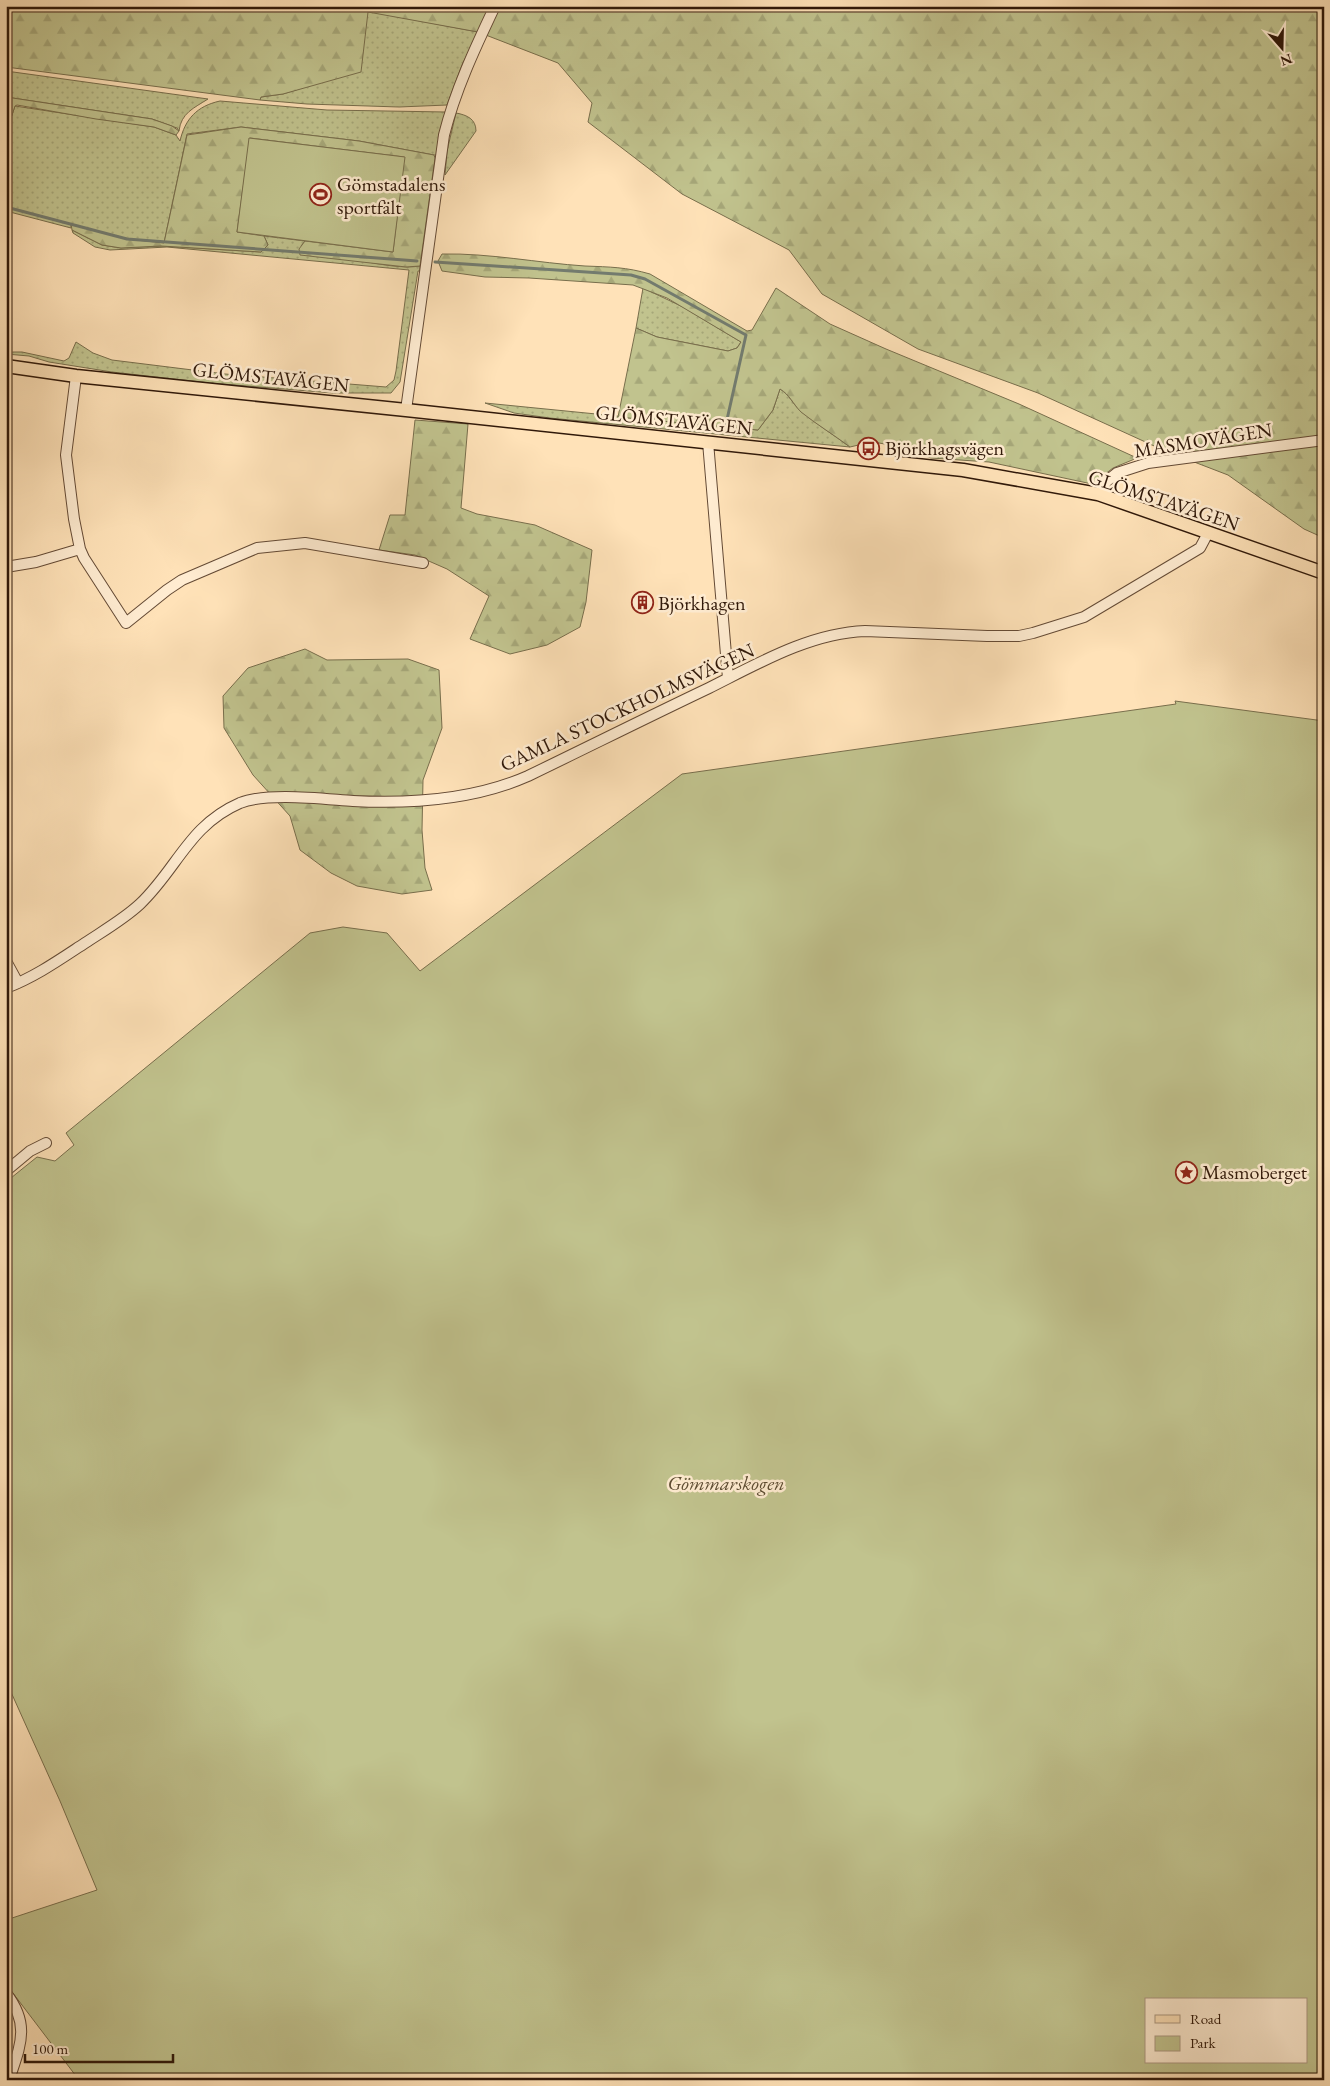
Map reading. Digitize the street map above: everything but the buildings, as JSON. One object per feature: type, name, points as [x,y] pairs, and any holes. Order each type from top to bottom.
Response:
[{"type":"main road","name":"GLÖMSTAVÄGEN","points":[[6,366],[76,376],[963,470],[1098,494],[1324,573]]},
{"type":"street","points":[[406,410],[444,135],[452,107],[474,50],[495,6]]},
{"type":"street","points":[[76,376],[66,455],[74,519],[80,549],[126,623],[182,580],[257,548],[305,544],[423,563]]},
{"type":"street","name":"MASMOVÄGEN","points":[[1098,494],[1117,473],[1148,463],[1324,440]]},
{"type":"street","points":[[708,442],[728,678]]},
{"type":"street","name":"GAMLA STOCKHOLMSVÄGEN","points":[[6,988],[36,974],[63,958],[140,904],[199,830],[224,812],[242,803],[270,798],[366,802],[416,801],[489,789],[528,776],[728,678],[788,651],[844,632],[1019,636],[1052,628],[1084,616],[1200,548],[1208,534]]},
{"type":"street","points":[[6,567],[36,562],[80,549]]},
{"type":"street","points":[[6,961],[18,983]]},
{"type":"street","points":[[6,1171],[30,1152],[46,1143]]},
{"type":"street","points":[[6,1993],[17,2009],[22,2024],[19,2049],[9,2080]]},
{"type":"green space","points":[[6,6],[1324,6],[1324,538],[1304,529],[1228,475],[1163,450],[1038,393],[918,349],[822,294],[789,250],[682,194],[588,122],[592,103],[558,63],[478,32],[368,12],[361,72],[283,94],[261,97],[260,100],[6,67]]},
{"type":"green space","points":[[368,11],[478,32],[462,65],[447,105],[399,107],[307,104],[260,100],[261,97],[283,94],[321,82]]},
{"type":"green space","points":[[6,71],[208,99],[185,115],[179,131],[177,128],[152,119],[6,97]]},
{"type":"green space","points":[[6,97],[152,119],[172,126],[179,131],[176,135],[154,127],[17,105],[6,133]]},
{"type":"green space","points":[[220,101],[327,110],[446,112],[437,155],[359,141],[241,127],[187,134],[164,243],[127,239],[71,224],[71,228],[6,211],[6,133],[15,106],[154,127],[176,135],[180,141],[185,126],[193,115],[205,106]]},
{"type":"green space","points":[[456,113],[470,118],[476,127],[476,131],[445,175],[447,151]]},
{"type":"green space","points":[[241,127],[359,141],[434,155],[420,266],[406,267],[300,255],[299,249],[305,241],[393,252],[404,157],[250,138],[237,232],[264,236],[268,245],[261,252],[161,246],[121,248],[102,245],[72,230],[71,224],[127,239],[164,243],[187,135]]},
{"type":"green space","name":"Gömstadalens sportfält","points":[[249,138],[405,157],[393,252],[237,232]]},
{"type":"green space","points":[[72,230],[102,245],[121,248],[161,246],[261,252],[268,245],[264,236],[305,241],[301,246],[377,264],[408,267],[420,266],[400,382],[391,393],[333,393],[210,383],[112,372],[49,362],[29,356],[6,354],[6,352],[22,352],[64,361],[69,358],[76,342],[93,353],[112,360],[225,374],[386,387],[394,380],[409,270],[167,247],[110,250],[95,247],[73,233]]},
{"type":"green space","points":[[442,254],[618,268],[650,274],[747,331],[752,330],[776,288],[830,324],[1019,404],[1137,458],[1113,468],[1092,484],[989,462],[931,458],[896,446],[879,443],[867,443],[850,447],[801,412],[780,389],[773,410],[758,430],[618,417],[636,328],[657,337],[728,351],[737,348],[741,342],[667,298],[633,285],[485,277],[442,271],[438,261]]},
{"type":"green space","points":[[643,288],[683,307],[741,342],[737,348],[728,351],[657,337],[636,328]]},
{"type":"green space","points":[[780,389],[807,416],[850,447],[550,418],[514,413],[485,403],[758,430],[773,410]]},
{"type":"green space","points":[[415,420],[468,424],[461,508],[477,514],[535,525],[592,550],[586,602],[580,627],[547,645],[510,654],[470,639],[489,596],[447,569],[415,555],[379,550],[390,515],[405,515]]},
{"type":"green space","points":[[305,649],[327,660],[408,659],[439,670],[442,728],[423,780],[422,830],[425,868],[432,890],[402,894],[357,886],[331,873],[300,850],[290,816],[253,775],[224,728],[223,696],[248,668]]},
{"type":"green space","name":"Gömmarskogen","points":[[1175,701],[1324,721],[1324,2080],[79,2080],[6,1984],[6,1920],[97,1890],[60,1801],[6,1681],[6,1182],[37,1157],[55,1161],[74,1145],[66,1133],[310,933],[343,927],[387,933],[420,971],[682,774],[1176,704]]},
{"type":"waterway","points":[[6,207],[127,239],[417,261]]},
{"type":"waterway","points":[[435,262],[631,275],[645,279],[746,335],[726,424]]},
{"type":"place","name":"Gömstadalens sportfält","points":[[321,195]]},
{"type":"place","name":"Björkhagsvägen","points":[[869,448]]},
{"type":"place","name":"Björkhagen","points":[[642,603]]},
{"type":"place","name":"Masmoberget","points":[[1186,1172]]}]
